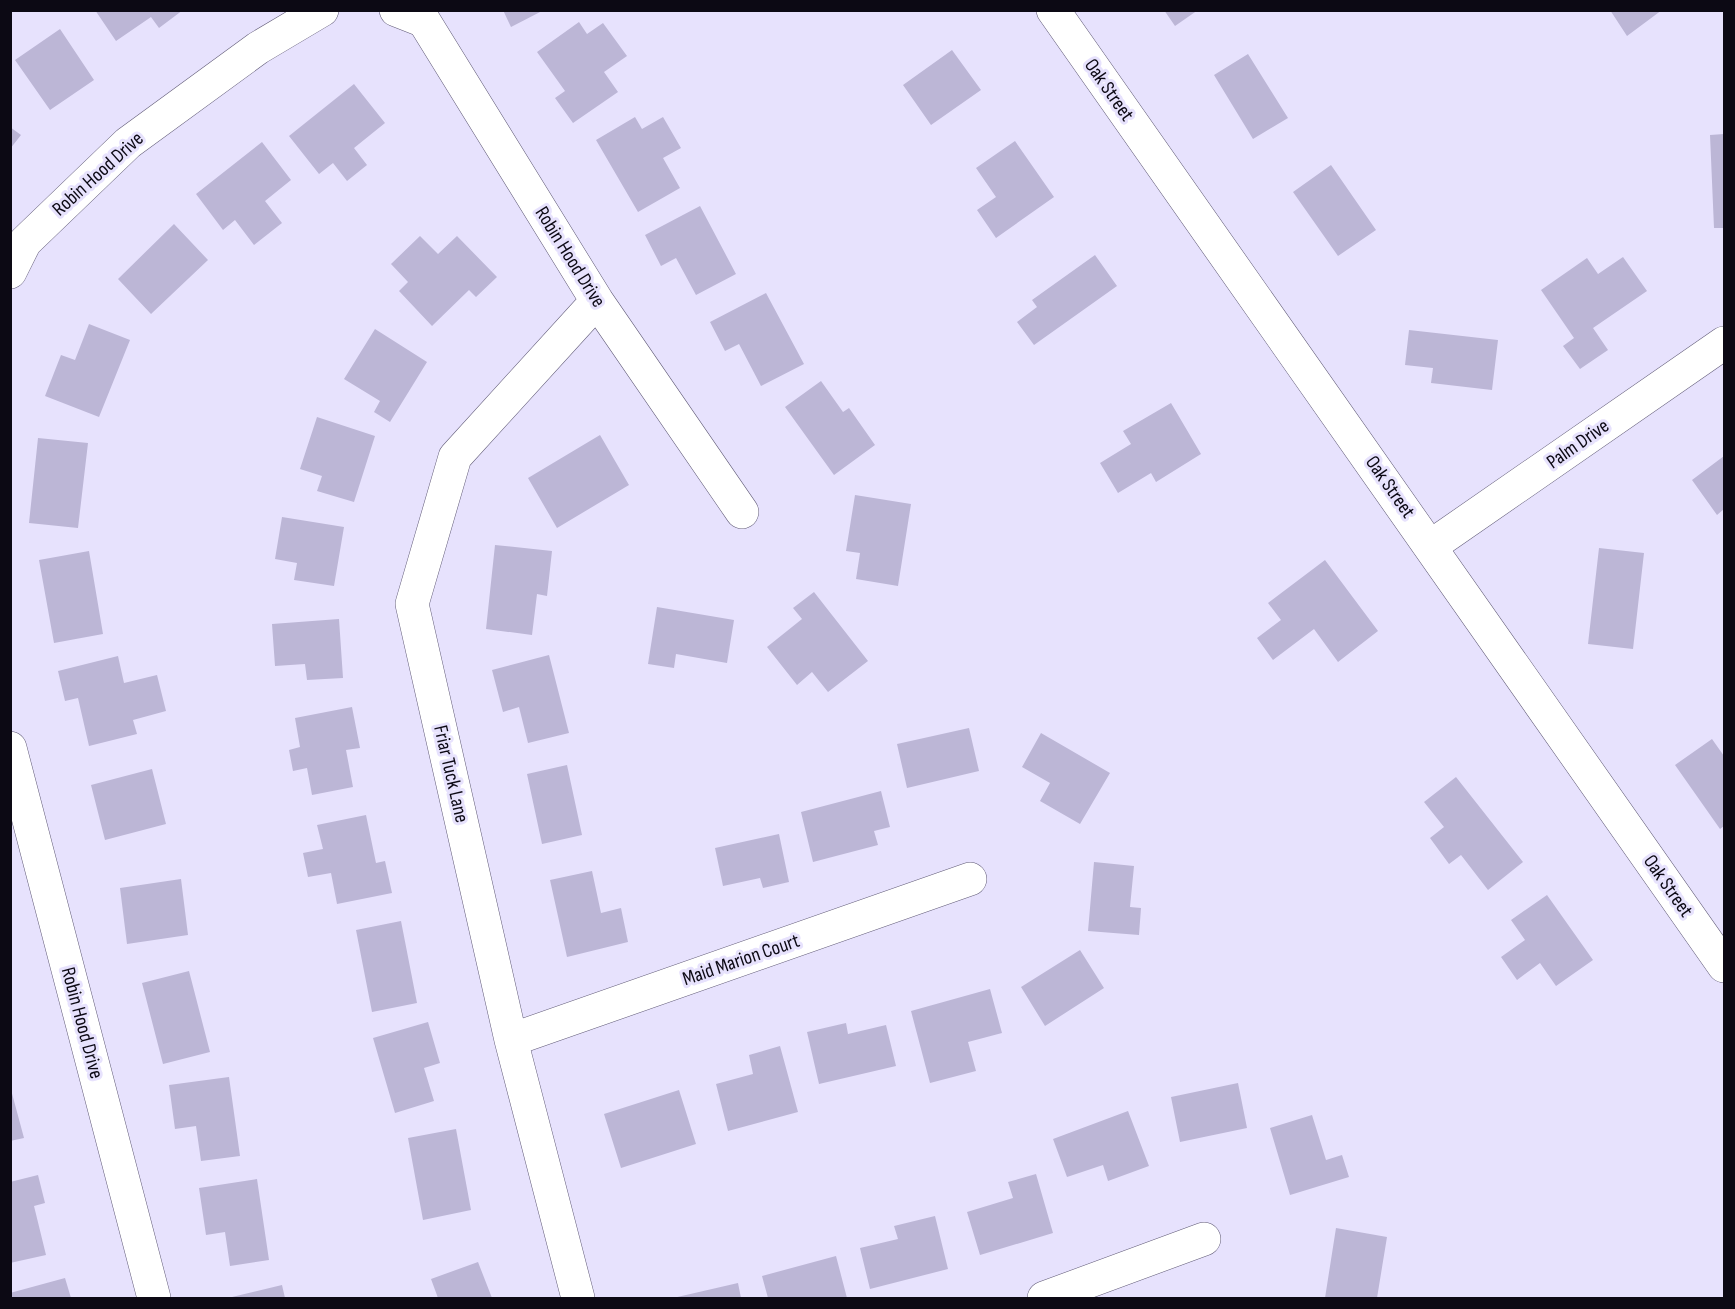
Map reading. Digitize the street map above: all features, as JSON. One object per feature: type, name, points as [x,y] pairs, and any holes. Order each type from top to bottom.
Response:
[{"type":"street","name":"Robin Hood Drive","points":[[10,272],[25,242],[128,143],[258,48],[322,10]]},
{"type":"street","name":"Robin Hood Drive","points":[[396,10],[423,21],[597,301],[742,512]]},
{"type":"street","name":"Oak Street","points":[[1053,10],[1725,966]]},
{"type":"street","name":"Friar Tuck Lane","points":[[578,1299],[511,1040],[412,604],[455,457],[597,301]]},
{"type":"street","name":"Palm Drive","points":[[1431,546],[1725,343]]},
{"type":"street","name":"Robin Hood Drive","points":[[10,748],[154,1299]]},
{"type":"street","name":"Maid Marion Court","points":[[511,1040],[970,879]]},
{"type":"street","points":[[1044,1299],[1203,1239]]},
{"type":"building","points":[[95,10],[183,10],[159,28],[151,17],[116,41]]},
{"type":"building","points":[[503,10],[544,10],[511,27]]},
{"type":"building","points":[[1164,10],[1198,10],[1175,26]]},
{"type":"building","points":[[1610,10],[1662,10],[1627,36]]},
{"type":"building","points":[[579,22],[587,34],[603,23],[627,56],[604,72],[618,92],[573,123],[555,98],[565,91],[537,52]]},
{"type":"building","points":[[60,29],[94,80],[50,110],[15,60]]},
{"type":"building","points":[[952,50],[981,90],[931,125],[903,85]]},
{"type":"building","points":[[1248,54],[1288,118],[1253,139],[1214,75]]},
{"type":"building","points":[[354,84],[385,123],[354,148],[367,165],[347,181],[333,163],[319,174],[289,136]]},
{"type":"building","points":[[635,117],[642,129],[663,117],[681,148],[663,158],[680,188],[638,212],[596,140]]},
{"type":"building","points":[[10,127],[21,135],[10,149]]},
{"type":"building","points":[[1724,134],[1724,228],[1714,228],[1710,135]]},
{"type":"building","points":[[1015,141],[1054,197],[996,238],[977,210],[996,197],[976,168]]},
{"type":"building","points":[[262,142],[291,180],[265,201],[282,223],[254,245],[235,220],[223,230],[196,194]]},
{"type":"building","points":[[1331,165],[1376,230],[1338,256],[1293,192]]},
{"type":"building","points":[[700,206],[736,274],[696,295],[676,258],[661,266],[645,235]]},
{"type":"building","points":[[174,224],[208,260],[151,314],[118,279]]},
{"type":"building","points":[[420,236],[438,254],[457,236],[497,277],[476,297],[469,290],[432,326],[399,291],[408,282],[391,264]]},
{"type":"building","points":[[1095,255],[1117,286],[1034,345],[1017,322],[1037,307],[1032,300]]},
{"type":"building","points":[[1623,257],[1647,291],[1593,328],[1608,350],[1580,369],[1563,346],[1574,338],[1541,290],[1587,258],[1598,274]]},
{"type":"building","points":[[766,293],[804,364],[761,386],[739,344],[725,351],[710,322]]},
{"type":"building","points":[[89,324],[130,340],[99,417],[45,396],[61,355],[75,360]]},
{"type":"building","points":[[375,329],[427,362],[390,422],[374,412],[380,401],[344,379]]},
{"type":"building","points":[[1409,330],[1498,340],[1492,390],[1431,383],[1433,368],[1405,365]]},
{"type":"building","points":[[821,381],[843,412],[849,408],[875,445],[834,475],[785,407]]},
{"type":"building","points":[[1171,403],[1201,454],[1156,482],[1151,473],[1118,493],[1100,463],[1131,444],[1123,431]]},
{"type":"building","points":[[317,417],[375,436],[354,502],[317,491],[322,476],[300,469]]},
{"type":"building","points":[[600,435],[629,485],[557,528],[528,478]]},
{"type":"building","points":[[38,438],[88,443],[78,528],[29,523]]},
{"type":"building","points":[[1724,456],[1724,509],[1717,515],[1692,480]]},
{"type":"building","points":[[855,495],[911,504],[898,586],[856,579],[860,553],[846,551]]},
{"type":"building","points":[[282,517],[344,527],[334,586],[294,580],[297,563],[275,559]]},
{"type":"building","points":[[495,545],[552,551],[547,596],[537,594],[532,635],[486,629]]},
{"type":"building","points":[[1599,548],[1644,553],[1633,649],[1588,644]]},
{"type":"building","points":[[89,551],[103,634],[54,643],[39,560]]},
{"type":"building","points":[[1325,560],[1378,631],[1338,662],[1314,629],[1273,660],[1257,638],[1281,620],[1268,603]]},
{"type":"building","points":[[814,592],[868,661],[828,692],[812,672],[797,685],[767,647],[802,619],[793,608]]},
{"type":"building","points":[[657,607],[734,620],[727,663],[676,654],[674,668],[648,664]]},
{"type":"building","points":[[339,619],[343,678],[307,680],[305,664],[275,666],[272,624]]},
{"type":"building","points":[[549,655],[569,733],[528,743],[519,707],[503,712],[492,670]]},
{"type":"building","points":[[118,656],[124,683],[157,675],[166,711],[133,720],[137,734],[89,746],[78,698],[65,701],[58,671]]},
{"type":"building","points":[[352,707],[360,748],[346,750],[353,787],[312,795],[307,768],[293,771],[289,750],[300,747],[295,718]]},
{"type":"building","points":[[969,728],[979,771],[907,788],[897,744]]},
{"type":"building","points":[[1041,733],[1110,773],[1080,824],[1040,801],[1050,783],[1022,767]]},
{"type":"building","points":[[1712,739],[1724,756],[1724,826],[1720,829],[1675,765]]},
{"type":"building","points":[[567,765],[582,835],[542,844],[527,774]]},
{"type":"building","points":[[152,769],[166,824],[105,840],[91,785]]},
{"type":"building","points":[[1456,777],[1523,862],[1488,890],[1461,855],[1449,864],[1430,838],[1444,827],[1424,802]]},
{"type":"building","points":[[881,791],[890,827],[874,831],[878,845],[813,862],[801,812]]},
{"type":"building","points":[[366,815],[376,863],[385,861],[392,893],[337,904],[331,873],[308,877],[303,853],[323,849],[317,825]]},
{"type":"building","points":[[779,834],[789,882],[763,888],[760,878],[723,886],[715,848]]},
{"type":"building","points":[[1094,862],[1134,866],[1130,907],[1141,908],[1139,935],[1088,931]]},
{"type":"building","points":[[592,871],[601,913],[621,908],[628,942],[567,957],[550,880]]},
{"type":"building","points":[[181,879],[188,935],[127,944],[120,888]]},
{"type":"building","points":[[1547,895],[1593,960],[1556,986],[1540,963],[1517,980],[1501,957],[1525,940],[1511,920]]},
{"type":"building","points":[[401,921],[417,1003],[372,1012],[356,930]]},
{"type":"building","points":[[1080,950],[1104,988],[1045,1026],[1021,987]]},
{"type":"building","points":[[189,971],[210,1052],[163,1064],[142,983]]},
{"type":"building","points":[[990,989],[1002,1033],[968,1042],[976,1071],[930,1083],[911,1011]]},
{"type":"building","points":[[428,1022],[440,1063],[424,1068],[434,1101],[395,1113],[373,1038]]},
{"type":"building","points":[[846,1023],[848,1034],[886,1025],[896,1066],[819,1084],[807,1032]]},
{"type":"building","points":[[780,1046],[798,1112],[728,1131],[716,1084],[753,1074],[749,1055]]},
{"type":"building","points":[[229,1077],[240,1156],[201,1161],[196,1126],[175,1129],[169,1085]]},
{"type":"building","points":[[1238,1083],[1247,1128],[1180,1142],[1171,1097]]},
{"type":"building","points":[[10,1086],[24,1138],[10,1141]]},
{"type":"building","points":[[679,1090],[696,1144],[621,1168],[604,1114]]},
{"type":"building","points":[[1128,1111],[1149,1166],[1108,1181],[1103,1165],[1067,1177],[1053,1139]]},
{"type":"building","points":[[1312,1115],[1326,1160],[1342,1155],[1349,1177],[1290,1195],[1270,1128]]},
{"type":"building","points":[[456,1129],[471,1210],[423,1220],[408,1138]]},
{"type":"building","points":[[1036,1174],[1053,1233],[980,1255],[967,1212],[1013,1198],[1008,1182]]},
{"type":"building","points":[[38,1175],[45,1203],[34,1206],[46,1255],[10,1263],[10,1182]]},
{"type":"building","points":[[257,1179],[269,1260],[230,1266],[225,1232],[206,1235],[199,1188]]},
{"type":"building","points":[[935,1216],[948,1269],[870,1289],[860,1248],[898,1239],[894,1226]]},
{"type":"building","points":[[1336,1228],[1387,1237],[1377,1298],[1325,1298]]},
{"type":"building","points":[[836,1256],[847,1298],[768,1298],[762,1276]]},
{"type":"building","points":[[478,1262],[492,1298],[438,1298],[431,1279]]},
{"type":"building","points":[[65,1278],[71,1298],[11,1298],[10,1293]]},
{"type":"building","points":[[738,1283],[741,1298],[673,1298]]},
{"type":"building","points":[[282,1285],[285,1298],[232,1298],[232,1297]]}]
